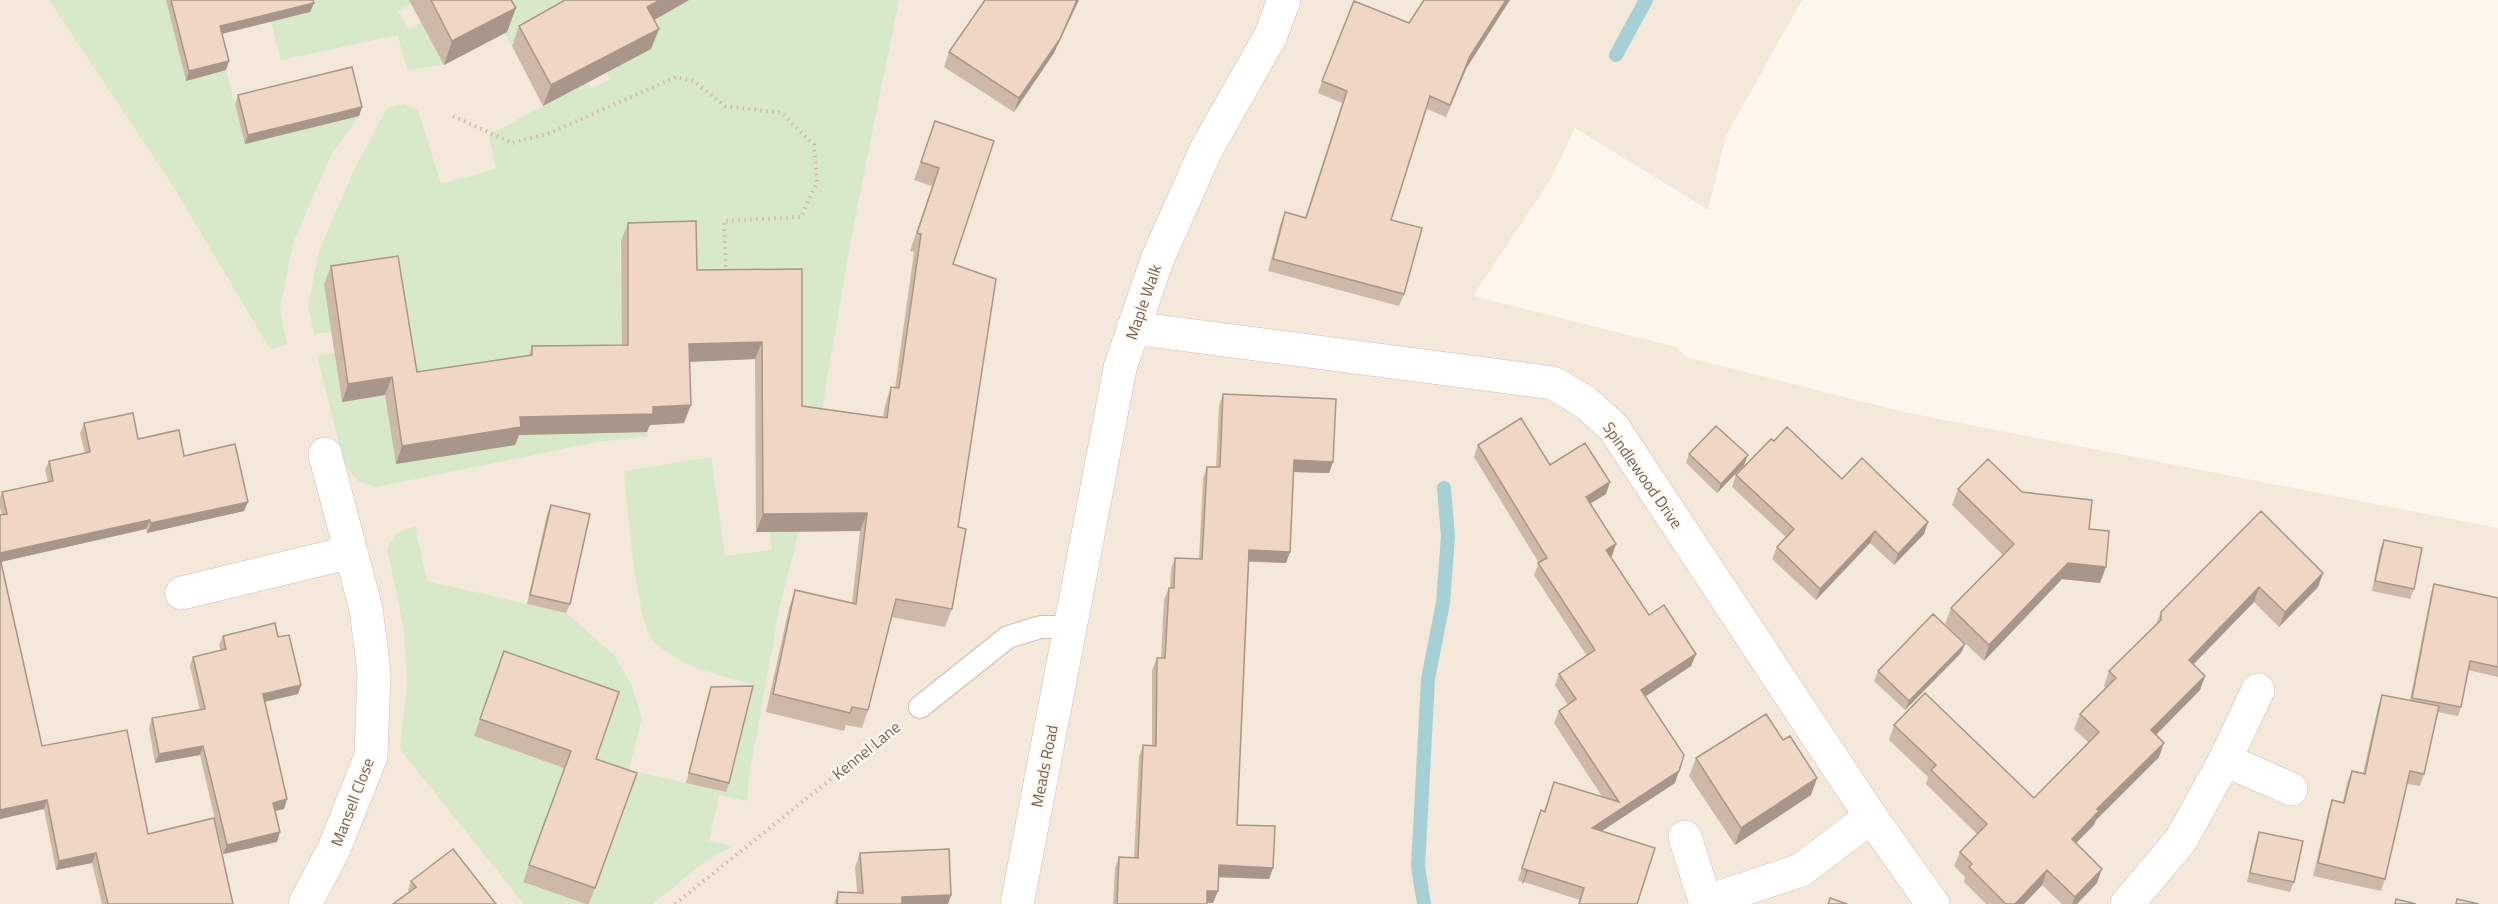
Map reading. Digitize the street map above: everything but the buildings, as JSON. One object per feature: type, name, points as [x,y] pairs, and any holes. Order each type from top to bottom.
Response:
[{"type":"street","name":"Maple Walk","points":[[1071,627],[1120,368],[1133,328],[1157,260],[1206,150],[1270,37],[1284,0]]},
{"type":"street","name":"Spindlewood Drive","points":[[1133,328],[1553,383],[1585,402],[1613,427],[1871,817],[1932,904]]},
{"type":"street","name":"Mansell Close","points":[[305,904],[334,849],[371,756],[374,673],[366,609],[325,454]]},
{"type":"street","points":[[182,593],[351,552]]},
{"type":"street","name":"Meads Road","points":[[1017,904],[1071,627]]},
{"type":"street","points":[[2127,904],[2181,840],[2225,760],[2258,690]]},
{"type":"street","points":[[2225,760],[2291,789]]},
{"type":"street","points":[[1685,837],[1706,903],[1801,870],[1871,817]]},
{"type":"lane","points":[[920,707],[1008,637],[1041,627],[1071,627]]},
{"type":"path","points":[[453,116],[512,143],[550,133],[676,77],[694,81],[725,106],[782,113],[814,145],[817,182],[801,217],[724,221],[726,279]]},
{"type":"path","name":"Kennel Lane","points":[[675,904],[920,707]]},
{"type":"shaded area","points":[[0,0],[1802,0],[1726,136],[1708,210],[1575,128],[1551,179],[1473,296],[1676,347],[1686,357],[1904,412],[2498,528],[2498,904],[0,904]]},
{"type":"green space","points":[[49,0],[166,0],[185,80],[226,70],[245,144],[359,116],[331,155],[293,243],[280,309],[287,345],[270,349],[173,186]]},
{"type":"green space","points":[[307,0],[409,0],[411,4],[398,11],[409,30],[421,23],[444,65],[407,70],[398,35],[281,60],[271,22],[310,12]]},
{"type":"green space","points":[[485,0],[594,0],[510,44],[495,11]]},
{"type":"green space","points":[[689,0],[899,0],[852,233],[806,504],[780,605],[749,776],[747,801],[719,795],[709,841],[733,846],[704,862],[653,904],[524,904],[400,749],[407,683],[404,629],[387,548],[396,534],[415,526],[427,581],[566,613],[615,656],[632,686],[642,718],[629,770],[726,792],[753,684],[714,674],[689,664],[655,643],[648,632],[638,589],[624,471],[711,457],[725,556],[772,550],[768,514],[795,287],[690,290],[689,239],[620,241],[620,273],[625,273],[622,366],[527,434],[647,432],[648,436],[598,442],[376,487],[358,481],[344,464],[317,356],[334,353],[342,402],[385,395],[411,394],[331,332],[314,334],[308,306],[319,251],[354,170],[387,108],[404,104],[418,111],[441,184],[496,169],[489,135],[587,82],[591,89],[610,79],[607,73],[651,49],[635,19]]},
{"type":"waterway","points":[[1616,55],[1646,0]]},
{"type":"waterway","points":[[1424,904],[1418,867],[1428,679],[1443,603],[1448,536],[1444,488]]}]
